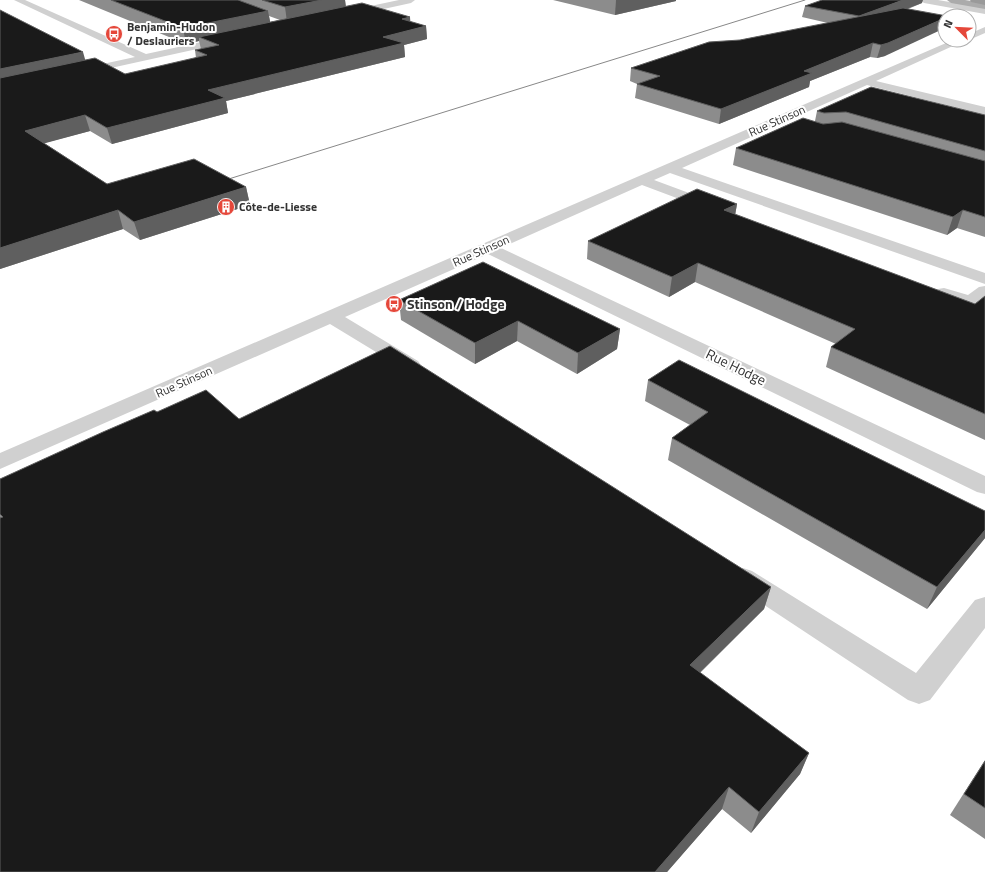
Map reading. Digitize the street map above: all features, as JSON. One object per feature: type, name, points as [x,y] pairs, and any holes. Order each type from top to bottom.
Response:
[{"type":"highway","points":[[974,0],[985,2]]},
{"type":"main road","points":[[952,0],[985,6]]},
{"type":"street","points":[[18,0],[146,58]]},
{"type":"street","points":[[341,15],[411,0]]},
{"type":"street","points":[[924,0],[985,11]]},
{"type":"street","points":[[68,74],[235,38]]},
{"type":"street","name":"Rue Stinson","points":[[0,462],[944,48]]},
{"type":"street","points":[[866,82],[985,111]]},
{"type":"street","points":[[776,121],[798,127]]},
{"type":"street","points":[[669,168],[985,279]]},
{"type":"street","points":[[641,180],[724,211]]},
{"type":"street","name":"Rue Hodge","points":[[488,248],[985,486]]},
{"type":"street","points":[[928,287],[971,302],[985,291]]},
{"type":"street","points":[[332,317],[427,375]]},
{"type":"street","points":[[726,567],[919,691],[985,608]]},
{"type":"building","points":[[111,0],[238,0],[268,11],[183,28]]},
{"type":"building","points":[[262,0],[322,0],[285,7]]},
{"type":"building","points":[[822,0],[903,0],[859,16],[805,6]]},
{"type":"building","points":[[362,3],[410,17],[402,19],[426,26],[383,37],[404,43],[208,90],[225,98],[107,128],[85,115],[25,131],[107,184],[194,159],[246,187],[134,222],[118,210],[0,248],[0,78],[95,58],[125,74],[207,55],[195,50],[219,45],[199,37]]},
{"type":"building","points":[[903,8],[937,14],[937,22],[888,43],[881,45],[873,43],[804,71],[812,73],[721,109],[637,84],[660,76],[631,68],[709,42],[740,40]]},
{"type":"building","points":[[0,10],[83,52],[0,69]]},
{"type":"building","points":[[871,87],[985,115],[985,151],[846,112],[824,113],[817,111]]},
{"type":"building","points":[[803,118],[823,124],[842,122],[985,161],[985,217],[963,210],[953,217],[736,148]]},
{"type":"building","points":[[697,189],[737,204],[724,210],[975,304],[985,296],[985,414],[831,347],[855,329],[698,263],[672,277],[588,241]]},
{"type":"building","points":[[483,262],[620,329],[578,353],[518,321],[475,343],[399,300]]},
{"type":"building","points":[[390,346],[771,587],[690,665],[809,753],[759,812],[729,787],[655,872],[0,872],[0,518],[3,517],[0,514],[0,479],[103,432],[154,410],[157,412],[206,390],[239,419]]},
{"type":"building","points":[[679,360],[985,511],[985,530],[937,587],[672,438],[708,412],[648,380]]},
{"type":"building","points":[[985,761],[985,808],[964,794]]},
{"type":"tram line","points":[[219,182],[805,0]]},
{"type":"place","name":"Benjamin-Hudon / Deslauriers","points":[[114,34]]},
{"type":"place","name":"Côte-de-Liesse","points":[[226,207]]},
{"type":"place","name":"Stinson / Hodge","points":[[394,304]]}]
